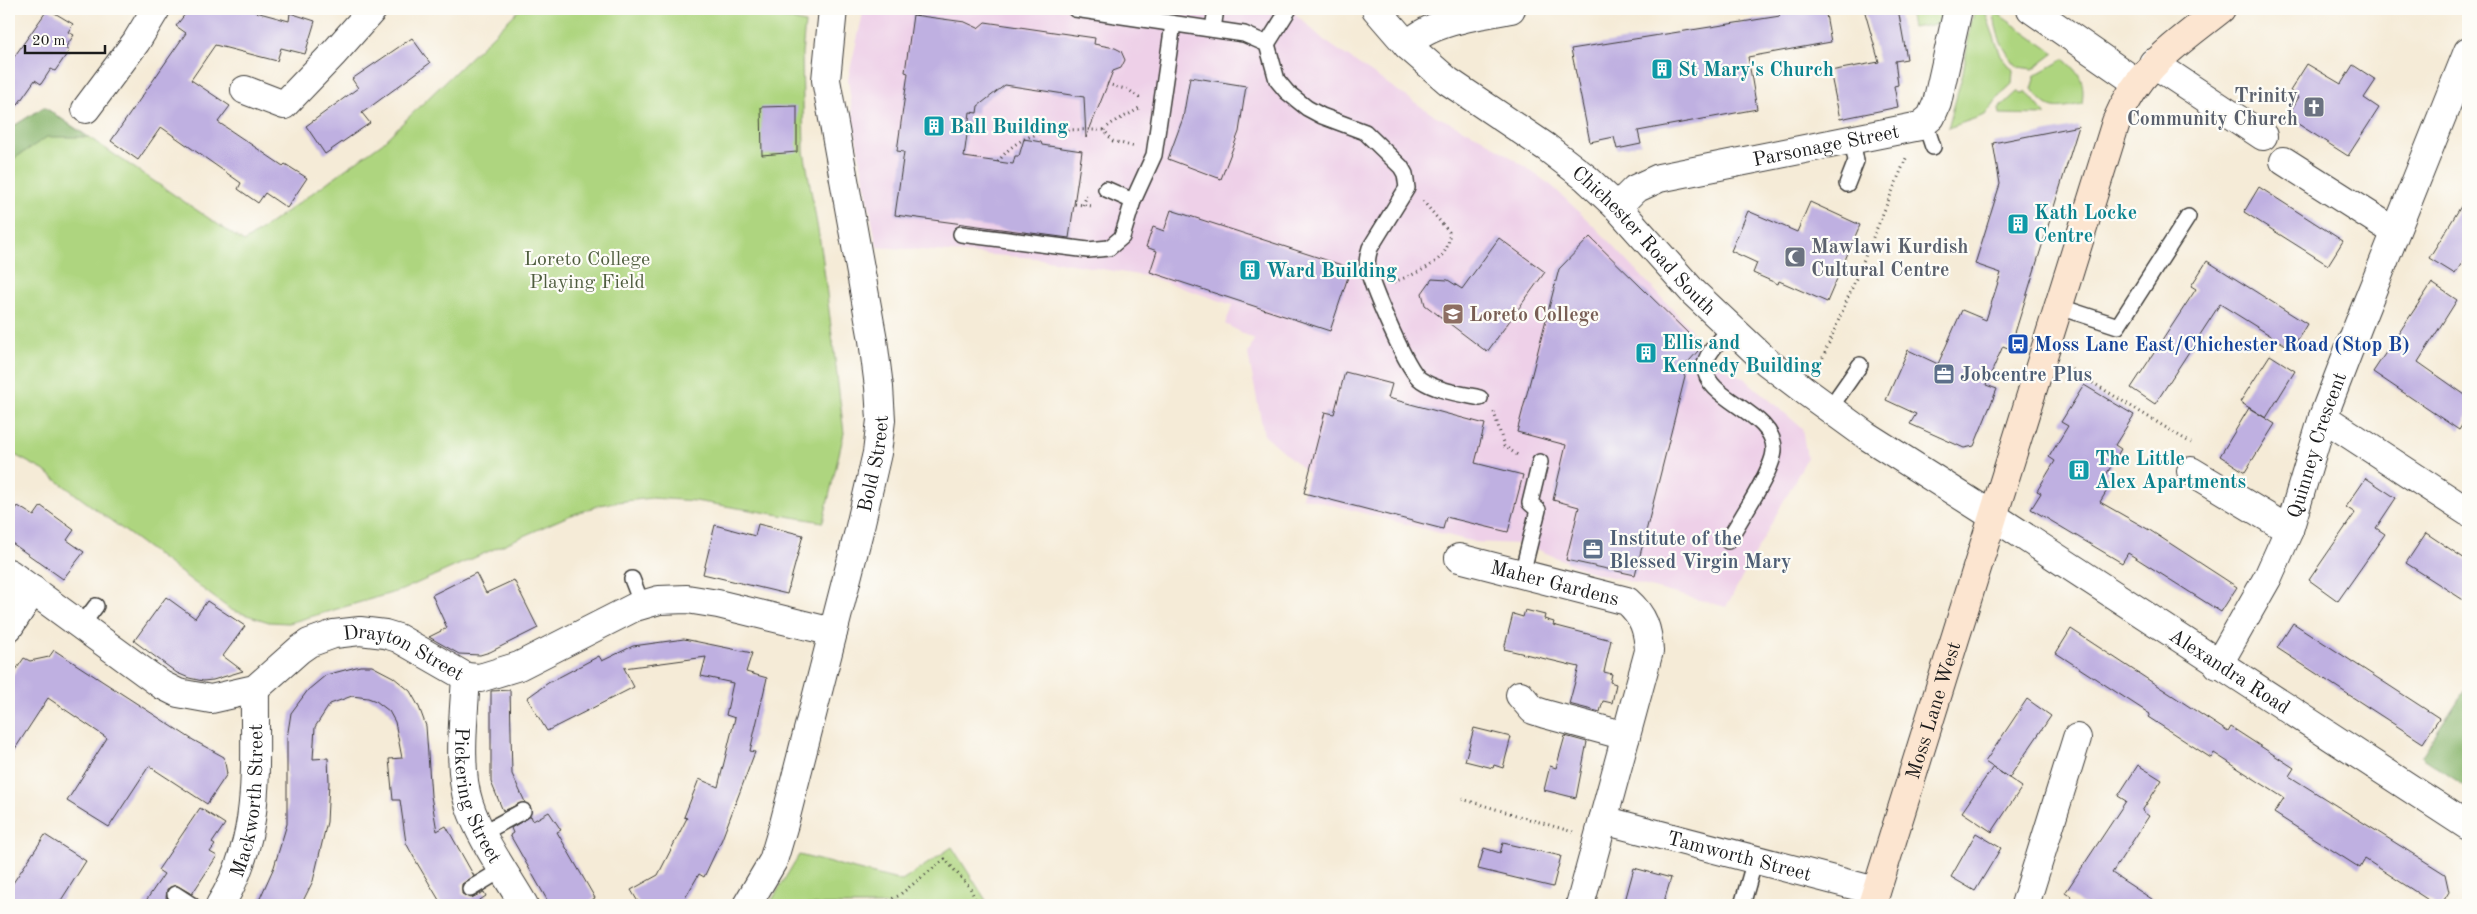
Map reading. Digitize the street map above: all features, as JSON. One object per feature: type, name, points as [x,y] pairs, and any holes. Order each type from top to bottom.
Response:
[{"type":"main road","points":[[2145,73],[2221,9]]},
{"type":"main road","name":"Moss Lane West","points":[[1874,898],[2106,149],[2122,107],[2145,73]]},
{"type":"street","points":[[86,109],[100,77],[156,9]]},
{"type":"street","points":[[245,90],[286,116],[334,54],[373,9]]},
{"type":"street","name":"Bold Street","points":[[747,905],[773,860],[833,632],[877,453],[881,420],[873,340],[826,80],[833,9]]},
{"type":"street","name":"Chichester Road South","points":[[1376,9],[1408,46],[1448,81],[1562,159],[1616,207],[1694,293],[1768,362],[1867,436],[1993,516]]},
{"type":"street","points":[[1408,46],[1423,32],[1475,16],[1511,9]]},
{"type":"street","name":"Parsonage Street","points":[[1616,207],[1635,189],[1659,178],[1852,139],[1926,132],[1938,103],[1958,9]]},
{"type":"street","points":[[2047,13],[2145,73],[2263,136]]},
{"type":"street","name":"Quinney Crescent","points":[[2218,665],[2268,577],[2288,530],[2323,417],[2394,231],[2468,51]]},
{"type":"street","points":[[2284,161],[2394,231]]},
{"type":"street","points":[[2323,417],[2468,512]]},
{"type":"street","points":[[2196,474],[2288,530]]},
{"type":"street","name":"Alexandra Road","points":[[1993,516],[2218,665],[2468,826]]},
{"type":"street","name":"Maher Gardens","points":[[1459,558],[1608,595],[1627,602],[1637,610],[1648,631],[1649,651],[1580,905]]},
{"type":"street","points":[[9,573],[34,590],[88,616],[145,674],[178,693],[211,698],[255,690]]},
{"type":"street","points":[[9,627],[34,590]]},
{"type":"street","name":"Drayton Street","points":[[255,690],[299,650],[309,643],[334,634],[360,631],[398,638],[466,677],[489,676],[520,666],[642,605],[659,600],[687,599],[718,604],[833,632]]},
{"type":"street","name":"Pickering Street","points":[[466,677],[465,788],[473,814],[524,905]]},
{"type":"street","name":"Mackworth Street","points":[[220,905],[242,864],[250,833],[253,796],[255,690]]},
{"type":"street","points":[[1520,695],[1533,710],[1626,736]]},
{"type":"street","points":[[2025,905],[2077,738]]},
{"type":"street","name":"Tamworth Street","points":[[1600,830],[1755,860],[1874,898]]},
{"type":"lane","points":[[1075,9],[1094,10],[1244,34],[1267,44]]},
{"type":"lane","points":[[1213,29],[1216,9]]},
{"type":"lane","points":[[1289,9],[1267,44],[1277,80],[1287,92],[1307,108],[1322,116],[1365,132],[1401,167],[1405,174],[1407,188],[1370,248],[1367,259],[1368,270],[1413,372],[1432,386],[1480,398]]},
{"type":"lane","points":[[961,234],[1088,250],[1109,248],[1122,237],[1132,201],[1154,155],[1173,24]]},
{"type":"lane","points":[[1847,184],[1856,161],[1852,139]]},
{"type":"lane","points":[[1106,189],[1132,201]]},
{"type":"lane","points":[[2057,306],[2118,326],[2188,218]]},
{"type":"lane","points":[[1728,541],[1768,469],[1774,448],[1772,438],[1765,428],[1714,386],[1708,377],[1705,366],[1708,356],[1731,328]]},
{"type":"lane","points":[[1819,401],[1860,365]]},
{"type":"lane","points":[[1522,574],[1538,510],[1530,503],[1540,462]]},
{"type":"lane","points":[[632,579],[642,605]]},
{"type":"lane","points":[[483,833],[523,812]]},
{"type":"lane","points":[[1742,905],[1755,860]]},
{"type":"lane","points":[[470,888],[503,869]]},
{"type":"lane","points":[[175,894],[192,905]]},
{"type":"path","points":[[998,162],[1008,148],[1034,134],[1058,130],[1104,130],[1114,120],[1130,114],[1146,104],[1129,90],[1107,84]]},
{"type":"path","points":[[1104,130],[1112,141],[1154,155]]},
{"type":"path","points":[[1819,401],[1926,132]]},
{"type":"path","points":[[1376,289],[1424,270],[1442,257],[1448,246],[1449,232],[1424,202],[1407,188]]},
{"type":"path","points":[[1074,204],[1101,207]]},
{"type":"path","points":[[2043,352],[2200,448],[2196,474]]},
{"type":"path","points":[[1480,398],[1493,410],[1504,446],[1521,457],[1540,462]]},
{"type":"path","points":[[1462,799],[1600,830]]},
{"type":"path","points":[[880,905],[898,896],[945,859],[970,888],[978,905]]},
{"type":"shaded area","name":"Loreto College","points":[[864,9],[1290,9],[1325,41],[1432,114],[1482,138],[1524,166],[1552,186],[1602,234],[1689,327],[1704,353],[1716,364],[1745,379],[1802,428],[1807,458],[1726,607],[1585,570],[1539,550],[1519,544],[1474,542],[1302,497],[1308,473],[1264,435],[1248,354],[1254,339],[1225,324],[1233,305],[1150,277],[1035,258],[877,247],[855,132],[848,79]]},
{"type":"green space","name":"Loreto College Playing Field","points":[[520,9],[750,9],[805,23],[802,54],[804,151],[822,253],[844,433],[823,522],[695,501],[652,498],[600,505],[566,517],[402,590],[289,623],[269,622],[231,610],[43,470],[9,452],[9,129],[44,107],[244,242],[382,143]]},
{"type":"green space","points":[[1909,9],[1942,9],[1938,24],[1912,28]]},
{"type":"green space","points":[[1984,9],[2001,56],[2013,70],[2012,84],[2001,94],[1985,115],[1948,128],[1963,73],[1971,23],[1974,13]]},
{"type":"green space","points":[[1994,11],[2054,53],[2033,69],[2018,67],[2008,55],[2001,41],[1996,27]]},
{"type":"green space","points":[[2064,59],[2080,78],[2083,90],[2082,104],[2059,108],[2043,102],[2032,89],[2034,76]]},
{"type":"green space","points":[[2026,91],[2046,115],[2000,114],[1999,109],[2017,92],[2023,93]]},
{"type":"green space","points":[[44,107],[88,137],[47,137],[9,162],[9,129]]},
{"type":"green space","points":[[2468,685],[2468,788],[2421,757]]},
{"type":"green space","points":[[952,847],[989,905],[769,905],[799,855],[902,881]]},
{"type":"building","points":[[48,9],[73,24],[68,32],[74,35],[65,48],[69,51],[55,71],[51,69],[41,84],[35,80],[9,117],[9,64]]},
{"type":"building","points":[[189,9],[245,9],[289,21],[290,13],[315,21],[305,54],[281,48],[277,61],[215,45],[191,80],[230,106],[218,122],[283,166],[285,164],[307,178],[287,208],[265,193],[258,203],[238,189],[241,183],[161,127],[138,160],[111,141],[186,33],[176,26]]},
{"type":"building","name":"St Mary's Church","points":[[1778,9],[1825,9],[1831,42],[1748,57],[1757,109],[1638,131],[1641,144],[1617,149],[1614,137],[1590,142],[1571,49],[1780,16]]},
{"type":"building","points":[[1864,9],[1898,9],[1907,59],[1895,61],[1898,85],[1894,86],[1898,107],[1840,119],[1830,71],[1879,62]]},
{"type":"building","name":"Ball Building","points":[[913,15],[965,22],[978,28],[985,22],[1095,38],[1094,44],[1121,51],[1125,60],[1121,68],[1113,71],[1086,138],[1084,97],[1005,85],[978,106],[977,113],[970,112],[964,157],[1013,164],[1015,156],[1019,156],[1024,139],[1041,142],[1042,145],[1082,151],[1069,238],[895,215],[904,152],[897,151],[908,73],[905,72]]},
{"type":"building","points":[[412,38],[430,63],[362,113],[370,123],[325,154],[306,126],[358,88],[352,79]]},
{"type":"building","points":[[2307,64],[2341,84],[2353,65],[2376,80],[2364,98],[2379,108],[2348,156],[2292,120],[2296,114],[2291,110],[2299,97],[2290,91]]},
{"type":"building","points":[[1190,77],[1246,86],[1239,132],[1221,179],[1168,159],[1183,118]]},
{"type":"building","points":[[797,106],[797,152],[762,155],[761,107]]},
{"type":"building","points":[[2079,126],[2010,349],[2003,346],[1986,385],[1997,389],[1974,446],[1964,448],[1910,424],[1916,414],[1886,400],[1908,350],[1938,364],[1962,310],[1986,320],[2001,273],[1975,264],[2000,184],[1993,143]]},
{"type":"building","points":[[2259,187],[2343,241],[2328,265],[2244,212]]},
{"type":"building","points":[[2468,195],[2468,253],[2455,274],[2429,258]]},
{"type":"building","name":"Mawlawi Kurdish Cultural Centre","points":[[1810,202],[1860,225],[1827,302],[1779,281],[1778,284],[1753,273],[1757,263],[1731,251],[1748,211],[1797,232]]},
{"type":"building","name":"Ward Building","points":[[1171,210],[1351,268],[1330,331],[1150,272],[1157,251],[1146,247],[1153,227],[1164,231]]},
{"type":"building","name":"Ellis and Kennedy Building","points":[[1590,237],[1694,339],[1698,351],[1681,370],[1685,377],[1635,575],[1566,560],[1579,507],[1553,500],[1566,445],[1517,432],[1559,269]]},
{"type":"building","points":[[1499,238],[1545,272],[1487,352],[1425,305],[1422,293],[1432,279],[1448,280],[1462,289]]},
{"type":"building","points":[[2207,261],[2307,324],[2292,349],[2220,304],[2155,404],[2131,388],[2196,289],[2191,286]]},
{"type":"building","points":[[2432,283],[2457,300],[2418,362],[2468,397],[2468,416],[2459,430],[2373,372]]},
{"type":"building","points":[[2270,355],[2295,371],[2266,418],[2240,402]]},
{"type":"building","points":[[1345,372],[1392,384],[1388,398],[1485,424],[1475,463],[1523,475],[1508,532],[1446,517],[1443,529],[1304,493],[1325,412],[1334,414]]},
{"type":"building","name":"The Little Alex Apartments","points":[[2084,385],[2134,415],[2115,445],[2121,449],[2103,480],[2111,484],[2100,502],[2151,531],[2237,587],[2221,612],[2128,553],[2122,563],[2031,509],[2041,493],[2037,491],[2055,461],[2049,457],[2068,426],[2061,422]]},
{"type":"building","points":[[2249,408],[2275,424],[2245,472],[2220,456]]},
{"type":"building","points":[[2366,478],[2396,498],[2376,528],[2385,534],[2338,601],[2309,580],[2355,513],[2346,507]]},
{"type":"building","points":[[18,506],[34,516],[41,506],[74,530],[67,540],[84,552],[63,579],[9,541],[9,520]]},
{"type":"building","points":[[758,524],[803,535],[787,594],[703,574],[715,525],[755,536]]},
{"type":"building","points":[[2426,533],[2468,561],[2468,603],[2406,563]]},
{"type":"building","points":[[476,573],[486,593],[514,580],[538,628],[490,652],[480,655],[459,654],[429,637],[447,628],[432,595]]},
{"type":"building","points":[[166,597],[195,618],[207,601],[245,626],[223,656],[243,671],[213,680],[203,681],[189,678],[177,673],[134,641]]},
{"type":"building","points":[[1525,610],[1545,615],[1544,619],[1554,622],[1553,625],[1611,640],[1604,672],[1612,674],[1610,682],[1616,684],[1612,703],[1603,701],[1600,712],[1569,704],[1579,667],[1504,649],[1513,614],[1523,617]]},
{"type":"building","points":[[2293,623],[2439,718],[2423,743],[2277,648]]},
{"type":"building","points":[[2071,629],[2228,732],[2231,727],[2294,768],[2289,776],[2445,874],[2449,892],[2441,905],[2436,905],[2365,859],[2360,868],[2274,813],[2284,798],[2214,753],[2211,758],[2148,717],[2150,714],[2056,653]]},
{"type":"building","points":[[684,639],[752,653],[746,672],[767,678],[750,751],[755,752],[722,839],[704,877],[699,874],[684,900],[674,905],[640,905],[631,890],[658,875],[687,818],[684,817],[699,779],[718,787],[735,718],[726,715],[733,683],[701,676],[706,657],[624,668],[634,687],[547,731],[527,698],[548,683],[599,656],[602,661],[633,646]]},
{"type":"building","points":[[54,650],[193,740],[224,757],[227,774],[207,804],[149,766],[109,827],[67,801],[107,738],[48,698],[9,758],[9,680],[24,658],[30,661],[49,657]]},
{"type":"building","points":[[360,666],[372,666],[393,677],[410,691],[419,707],[426,726],[431,796],[437,831],[446,826],[474,876],[462,884],[462,894],[471,898],[484,892],[486,896],[472,905],[442,905],[417,863],[406,843],[400,800],[393,800],[389,759],[402,758],[395,722],[389,711],[376,701],[352,696],[330,704],[315,727],[313,759],[328,758],[329,782],[327,822],[313,881],[301,905],[257,905],[274,867],[287,824],[287,738],[291,713],[308,690],[326,675]]},
{"type":"building","points":[[510,690],[512,774],[525,802],[503,811],[491,782],[491,691]]},
{"type":"building","points":[[2027,699],[2051,716],[2009,778],[1985,762]]},
{"type":"building","points":[[1474,728],[1511,737],[1503,768],[1494,765],[1493,768],[1465,761]]},
{"type":"building","points":[[1565,736],[1587,742],[1576,798],[1544,790],[1550,766],[1556,768]]},
{"type":"building","points":[[2138,765],[2162,780],[2142,811],[2149,816],[2112,873],[2161,905],[2083,905],[2065,893],[2126,801],[2118,796]]},
{"type":"building","points":[[1993,767],[2022,787],[1992,832],[1962,812]]},
{"type":"building","points":[[200,808],[225,824],[212,843],[215,845],[210,852],[217,856],[192,894],[176,885],[167,889],[166,898],[175,905],[143,905],[164,874],[158,870]]},
{"type":"building","points":[[549,812],[561,830],[557,832],[595,898],[583,905],[550,905],[510,835],[513,833],[511,828],[531,816],[533,821]]},
{"type":"building","points":[[1976,833],[2001,848],[1975,891],[1951,877]]},
{"type":"building","points":[[45,835],[86,861],[58,905],[9,905],[9,889]]},
{"type":"building","points":[[1503,843],[1561,856],[1553,887],[1478,869],[1484,848],[1500,853]]},
{"type":"building","points":[[1634,868],[1671,878],[1663,905],[1639,905],[1625,901]]},
{"type":"place","name":"St Mary's Church","points":[[1662,69]]},
{"type":"place","name":"Trinity Community Church","points":[[2314,107]]},
{"type":"place","name":"Ball Building","points":[[934,126]]},
{"type":"place","name":"Kath Locke Centre","points":[[2018,224]]},
{"type":"place","name":"Mawlawi Kurdish Cultural Centre","points":[[1795,257]]},
{"type":"place","name":"Ward Building","points":[[1250,270]]},
{"type":"place","name":"Loreto College","points":[[1453,314]]},
{"type":"place","name":"Moss Lane East/Chichester Road (Stop B)","points":[[2018,344]]},
{"type":"place","name":"Ellis and Kennedy Building","points":[[1646,353]]},
{"type":"place","name":"Jobcentre Plus","points":[[1944,374]]},
{"type":"place","name":"The Little Alex Apartments","points":[[2079,470]]},
{"type":"place","name":"Institute of the Blessed Virgin Mary","points":[[1593,549]]}]
